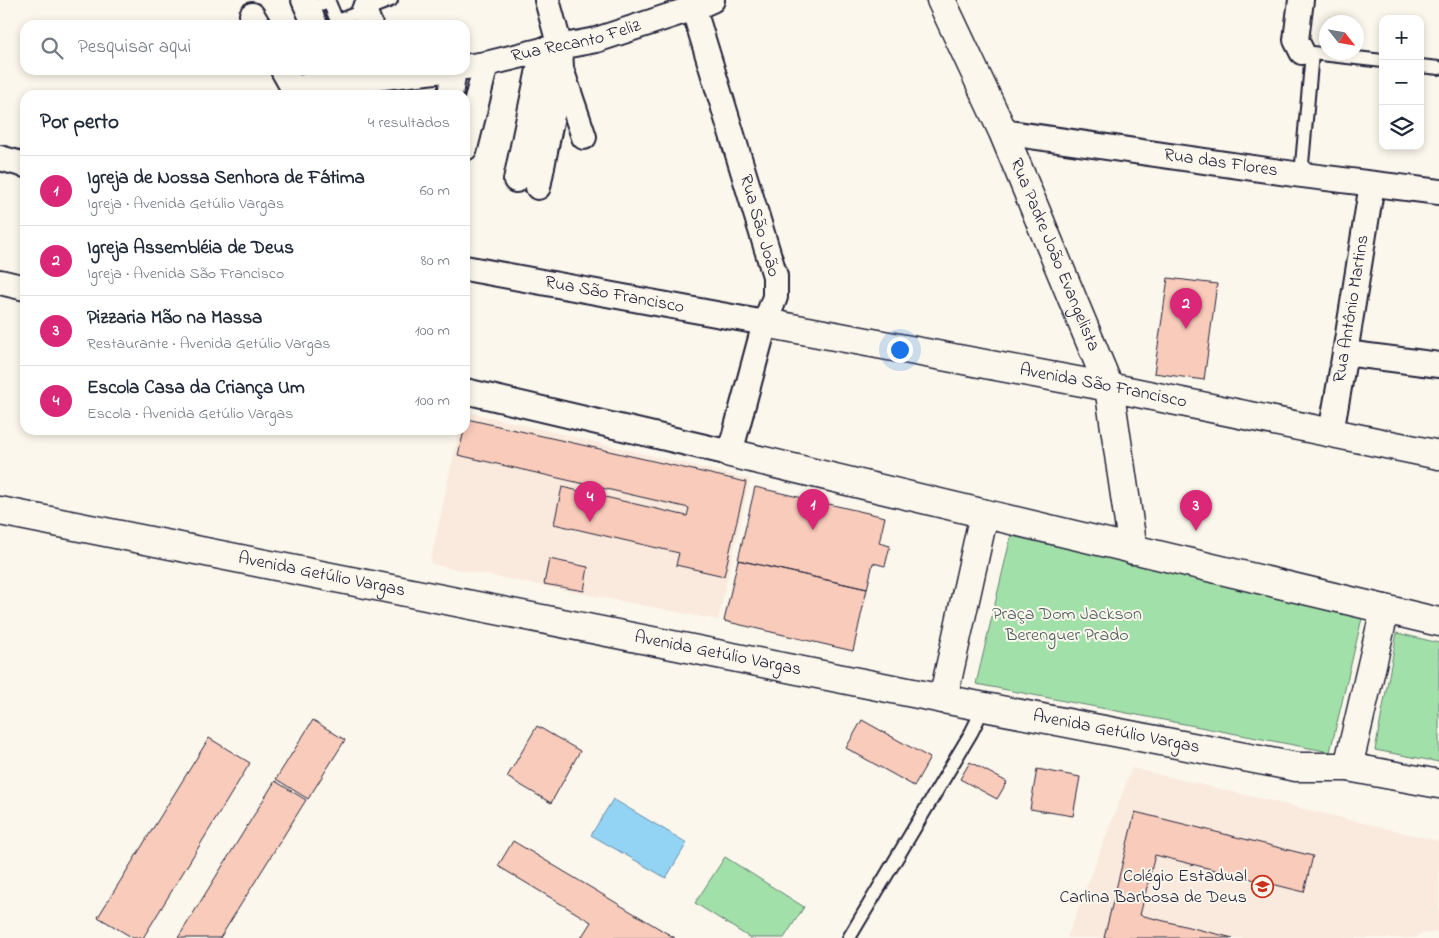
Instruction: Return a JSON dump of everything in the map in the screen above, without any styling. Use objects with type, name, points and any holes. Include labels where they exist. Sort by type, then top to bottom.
[{"type":"street","points":[[547,0],[555,55],[584,137]]},
{"type":"street","name":"Rua Padre João Evangelista","points":[[941,0],[1003,132],[1109,387],[1133,550]]},
{"type":"street","points":[[1301,0],[1296,40],[1307,52]]},
{"type":"street","name":"Rua Recanto Feliz","points":[[476,66],[555,55],[699,3]]},
{"type":"street","name":"Rua São João","points":[[699,3],[775,276],[775,297],[765,323],[730,453]]},
{"type":"street","points":[[527,183],[555,55]]},
{"type":"street","points":[[470,111],[476,66]]},
{"type":"street","points":[[285,75],[293,90]]},
{"type":"street","points":[[300,90],[306,86],[338,76],[388,82],[421,75]]},
{"type":"street","points":[[451,90],[453,75]]},
{"type":"street","name":"Rua das Flores","points":[[1003,132],[1300,175],[1439,192]]},
{"type":"street","points":[[0,158],[20,164]]},
{"type":"street","name":"Rua Antônio Martins","points":[[1331,433],[1372,184]]},
{"type":"street","name":"Rua São Francisco","points":[[470,269],[765,323]]},
{"type":"street","points":[[0,282],[20,287]]},
{"type":"street","name":"Avenida São Francisco","points":[[765,323],[1109,387],[1439,455]]},
{"type":"street","points":[[1345,353],[1439,365]]},
{"type":"street","points":[[470,392],[1439,622]]},
{"type":"street","name":"Avenida Getúlio Vargas","points":[[0,511],[943,699],[1296,767],[1348,767],[1439,784]]},
{"type":"street","points":[[943,699],[984,514]]},
{"type":"street","points":[[1348,767],[1385,609]]},
{"type":"lane","points":[[347,20],[367,18],[391,0]]},
{"type":"lane","points":[[309,11],[329,2],[337,20]]},
{"type":"lane","points":[[1300,175],[1307,52],[1379,61]]},
{"type":"lane","points":[[1424,66],[1439,68]]},
{"type":"lane","points":[[849,938],[971,733],[984,707]]},
{"type":"shaded area","points":[[470,412],[750,479],[718,620],[430,564],[458,435],[470,435]]},
{"type":"shaded area","name":"Colégio Estadual Carlina Barbosa de Deus","points":[[1132,768],[1439,841],[1439,932],[1419,934],[1416,938],[1067,938]]},
{"type":"green space","name":"Praça Dom Jackson Berenguer Prado","points":[[1011,536],[1363,614],[1330,752],[976,684]]},
{"type":"green space","points":[[1397,633],[1439,643],[1439,762],[1375,750]]},
{"type":"green space","points":[[725,857],[804,907],[784,938],[750,938],[695,903]]},
{"type":"water","points":[[613,799],[687,843],[666,878],[591,835]]},
{"type":"building","points":[[1168,278],[1217,284],[1204,380],[1154,373]]},
{"type":"building","points":[[470,420],[746,482],[724,576],[676,565],[679,553],[554,524],[562,487],[687,516],[689,508],[458,455],[463,435],[470,435]]},
{"type":"building","points":[[755,487],[885,517],[879,543],[890,546],[885,566],[873,563],[867,589],[738,560]]},
{"type":"building","points":[[549,559],[588,567],[584,591],[544,584]]},
{"type":"building","points":[[738,560],[867,589],[853,651],[724,621]]},
{"type":"building","points":[[313,720],[345,740],[308,799],[276,779]]},
{"type":"building","points":[[862,720],[930,758],[914,786],[846,748]]},
{"type":"building","points":[[537,726],[580,751],[551,803],[507,777]]},
{"type":"building","points":[[209,738],[250,763],[143,938],[133,938],[98,917]]},
{"type":"building","points":[[970,762],[1007,782],[997,799],[960,779]]},
{"type":"building","points":[[1037,769],[1080,777],[1073,816],[1030,809]]},
{"type":"building","points":[[275,781],[306,800],[220,938],[178,938]]},
{"type":"building","points":[[1135,812],[1313,856],[1304,892],[1155,855],[1140,915],[1233,938],[1104,938]]},
{"type":"building","points":[[513,841],[675,938],[581,938],[591,922],[498,866]]},
{"type":"place","name":"Igreja Assembléia de Deus","points":[[1186,329]]},
{"type":"place","name":"Escola Casa da Criança Um","points":[[590,522]]},
{"type":"place","name":"Igreja de Nossa Senhora de Fátima","points":[[813,530]]},
{"type":"place","name":"Pizzaria Mão na Massa","points":[[1196,531]]},
{"type":"place","name":"Colégio Estadual Carlina Barbosa de Deus","points":[[1263,887]]}]
